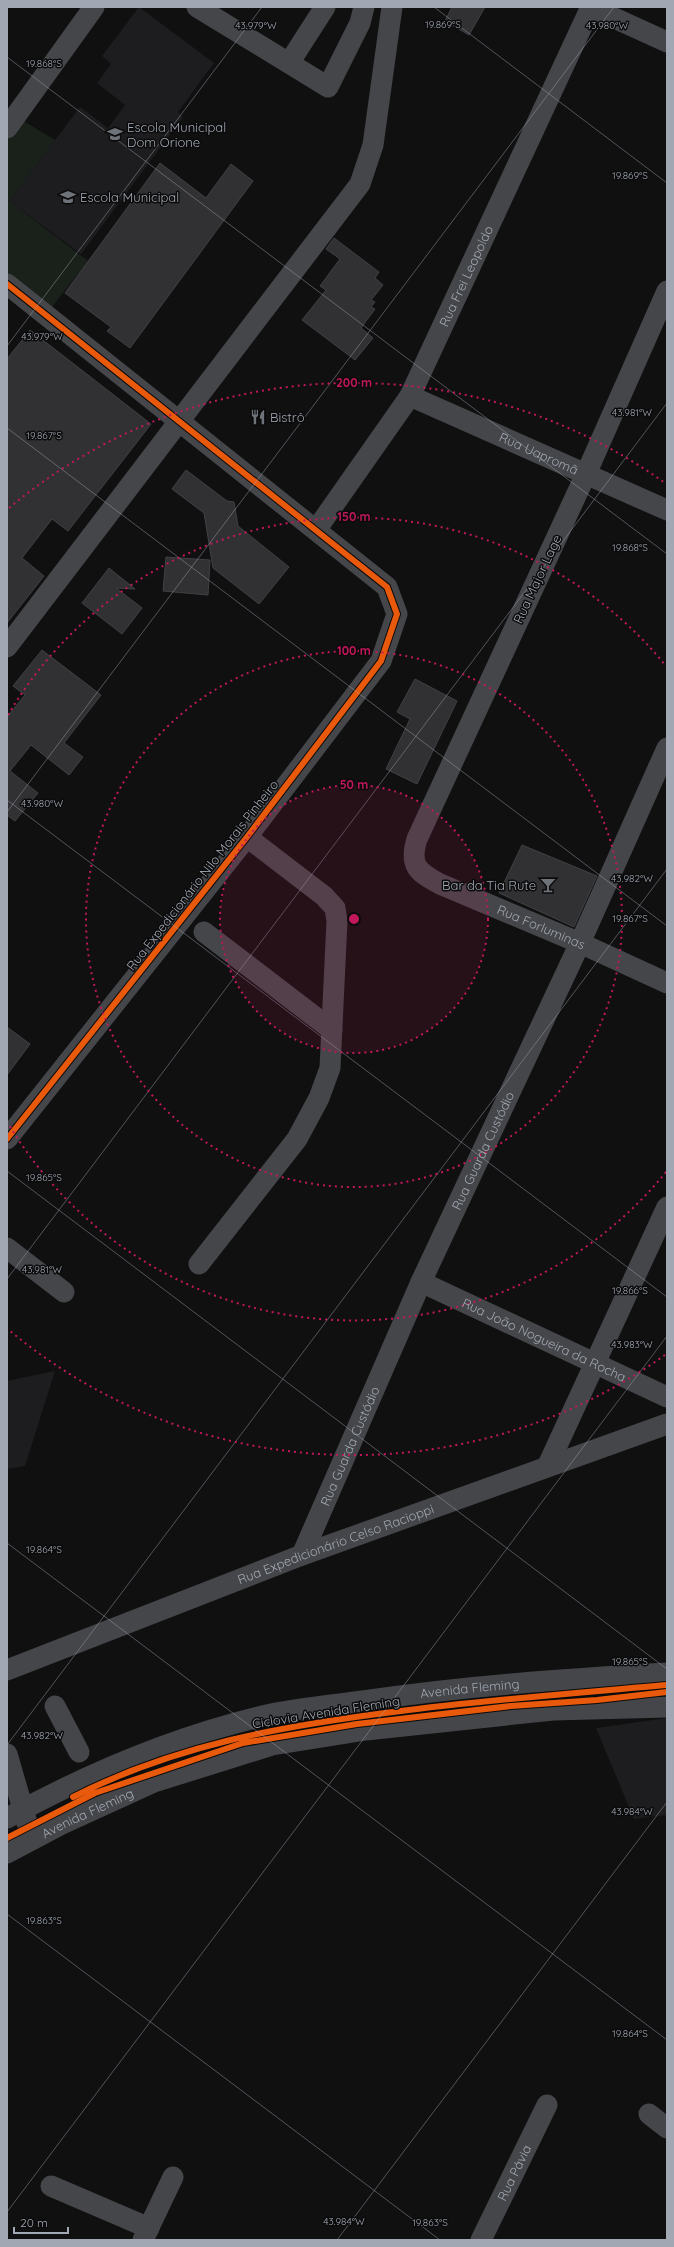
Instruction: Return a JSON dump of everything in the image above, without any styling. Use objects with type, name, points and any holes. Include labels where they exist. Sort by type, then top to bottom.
[{"type":"street","points":[[7,128],[94,7]]},
{"type":"street","points":[[197,7],[328,87],[360,23],[364,7]]},
{"type":"street","points":[[289,63],[325,7]]},
{"type":"street","points":[[7,647],[360,184],[373,145],[392,7]]},
{"type":"street","points":[[591,7],[667,42]]},
{"type":"street","name":"Rua Frei Leopoldo","points":[[316,530],[410,396],[591,7]]},
{"type":"street","points":[[7,284],[179,423],[316,530]]},
{"type":"street","name":"Rua Major Lage","points":[[417,867],[412,854],[417,839],[586,474],[667,291]]},
{"type":"street","name":"Rua Uapromã","points":[[410,396],[667,510]]},
{"type":"street","name":"Rua Expedicionário Nilo Morais Pinheiro","points":[[7,1139],[247,837],[381,660],[396,614],[387,587],[316,530]]},
{"type":"street","name":"Rua Guarda Custódio","points":[[302,1554],[421,1282],[580,943],[667,748]]},
{"type":"street","points":[[199,1264],[296,1139],[319,1098],[330,1068],[337,921],[335,908],[324,896],[247,837]]},
{"type":"street","name":"Rua Forluminas","points":[[417,867],[427,877],[440,884],[580,943],[667,983]]},
{"type":"street","points":[[204,932],[332,1030]]},
{"type":"street","points":[[548,1465],[667,1207]]},
{"type":"street","points":[[7,1248],[64,1292]]},
{"type":"street","name":"Rua João Nogueira da Rocha","points":[[421,1282],[667,1397]]},
{"type":"street","name":"Rua Expedicionário Celso Racioppi","points":[[7,1670],[302,1554],[548,1465],[667,1424]]},
{"type":"street","name":"Avenida Fleming","points":[[15,1814],[153,1750],[272,1714],[444,1689],[550,1680],[667,1673]]},
{"type":"street","points":[[550,1680],[553,1710]]},
{"type":"street","points":[[55,1706],[79,1752],[90,1754],[90,1778]]},
{"type":"street","name":"Avenida Fleming","points":[[12,1850],[62,1824],[154,1782],[272,1745],[366,1730],[553,1710],[667,1707]]},
{"type":"street","points":[[7,1754],[15,1814],[29,1830],[27,1837],[12,1850]]},
{"type":"street","name":"Rua Pávia","points":[[481,2240],[547,2105]]},
{"type":"street","points":[[649,2114],[667,2128]]},
{"type":"street","points":[[51,2186],[146,2234],[172,2177]]},
{"type":"shaded area","points":[[139,7],[214,63],[178,112],[183,117],[81,254],[9,201],[80,107],[108,128],[125,105],[97,83],[111,64],[102,56]]},
{"type":"shaded area","points":[[22,120],[55,140],[9,201],[88,261],[51,308],[7,274],[7,138]]},
{"type":"shaded area","points":[[55,1371],[25,1466],[7,1469],[7,1381]]},
{"type":"shaded area","points":[[667,1718],[667,1815],[634,1819],[596,1728]]},
{"type":"building","points":[[452,7],[485,7],[469,35],[445,21]]},
{"type":"building","points":[[160,163],[206,198],[231,164],[253,181],[130,348],[107,331],[111,327],[65,293]]},
{"type":"building","points":[[334,238],[379,272],[375,278],[383,285],[371,300],[375,302],[371,307],[375,309],[361,328],[373,338],[355,360],[302,320],[326,290],[320,286],[340,259],[326,249]]},
{"type":"building","points":[[30,330],[151,424],[68,531],[52,519],[22,558],[44,576],[7,623],[7,359]]},
{"type":"building","points":[[186,470],[227,501],[234,502],[238,526],[289,567],[259,604],[213,568],[204,513],[172,489]]},
{"type":"building","points":[[166,557],[210,560],[208,595],[163,591]]},
{"type":"building","points":[[109,568],[135,589],[116,588],[142,608],[122,634],[82,603]]},
{"type":"building","points":[[42,650],[101,695],[64,743],[83,757],[69,775],[31,745],[10,771],[38,793],[15,821],[7,815],[7,717],[25,695],[13,686]]},
{"type":"building","points":[[415,679],[457,701],[417,784],[386,769],[410,719],[397,712]]},
{"type":"building","name":"Bar da Tia Rute","points":[[522,845],[597,876],[574,927],[499,893]]},
{"type":"building","points":[[7,1027],[30,1044],[7,1075]]},
{"type":"cycle path","points":[[7,284],[387,587],[397,614],[381,661],[247,837],[7,1139]]},
{"type":"cycle path","name":"Ciclovia Avenida Fleming","points":[[73,1797],[111,1779],[150,1764],[190,1751],[270,1731],[352,1718],[461,1704],[667,1685]]},
{"type":"cycle path","points":[[7,1838],[95,1793],[243,1743],[357,1724],[511,1706],[597,1700],[667,1692]]},
{"type":"place","name":"Escola Municipal Dom Orione","points":[[115,134]]},
{"type":"place","name":"Escola Municipal","points":[[68,197]]},
{"type":"place","name":"Bistrô","points":[[258,417]]},
{"type":"place","name":"Bar da Tia Rute","points":[[548,885]]}]
